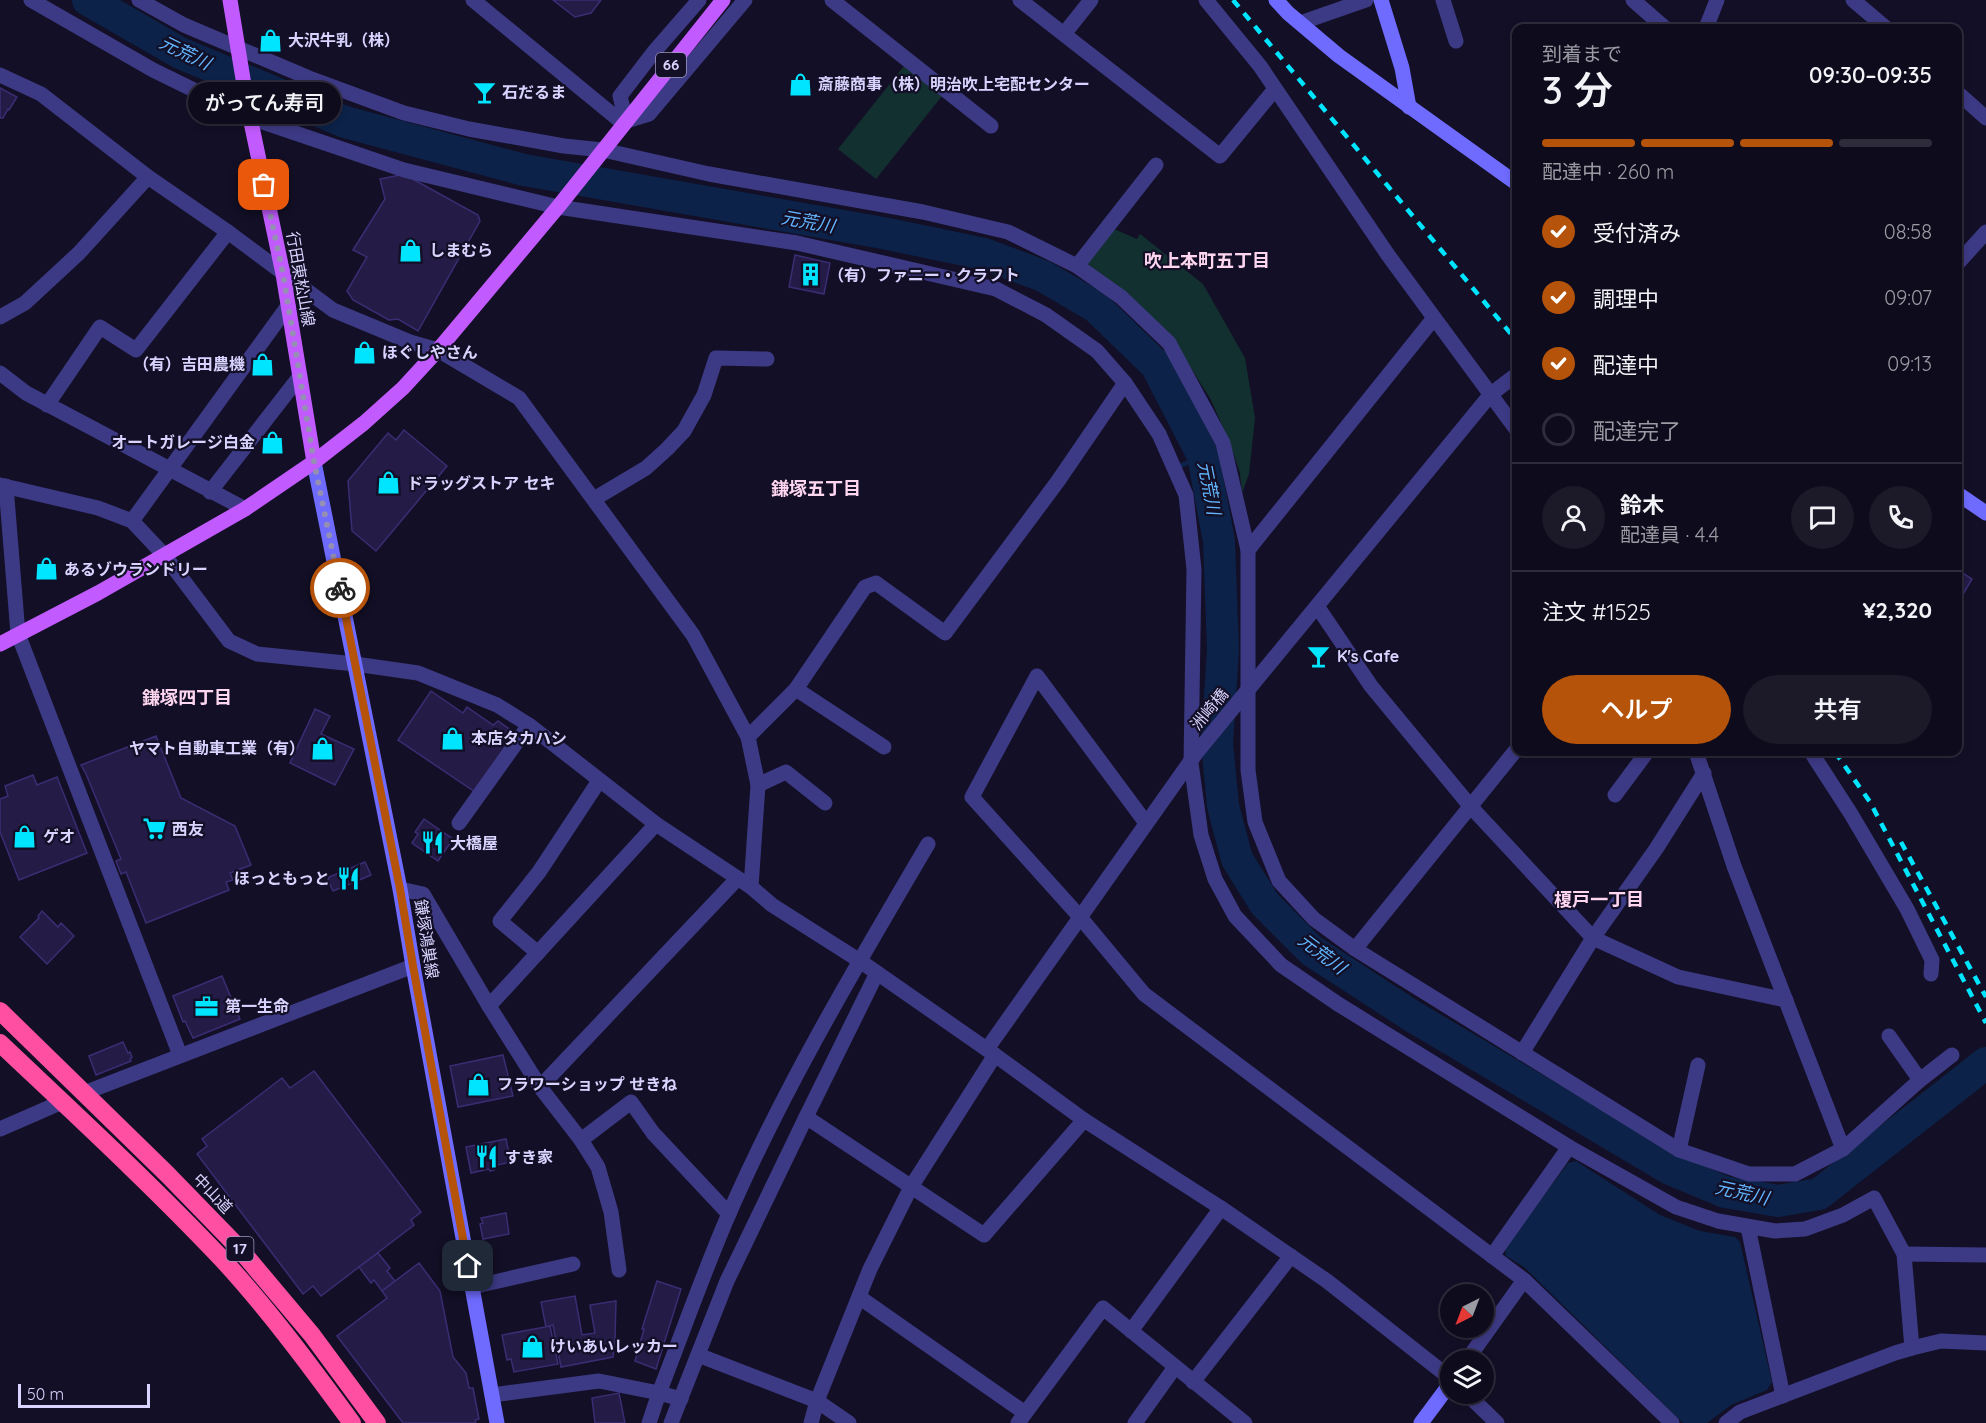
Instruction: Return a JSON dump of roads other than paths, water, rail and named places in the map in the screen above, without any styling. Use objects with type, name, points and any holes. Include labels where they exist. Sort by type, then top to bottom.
[{"type":"highway","name":"中山道","points":[[0,1011],[238,1247],[312,1335],[377,1423]]},
{"type":"highway","name":"17","points":[[0,1043],[153,1188],[223,1261],[297,1348],[352,1423]]},
{"type":"main road","points":[[230,0],[237,47]]},
{"type":"main road","points":[[1276,0],[1339,56],[1512,180]]},
{"type":"main road","points":[[1381,0],[1402,68],[1409,107]]},
{"type":"main road","name":"66","points":[[0,644],[245,509],[314,462],[364,423],[403,388],[438,350],[560,205],[719,5]]},
{"type":"main road","name":"行田東松山線","points":[[237,47],[283,274],[314,462]]},
{"type":"main road","name":"鎌塚鴻巣線","points":[[314,462],[400,889],[497,1423]]},
{"type":"main road","points":[[1962,497],[1986,513]]},
{"type":"main road","points":[[1421,1423],[1440,1397]]},
{"type":"street","points":[[31,0],[153,70],[404,170],[560,205],[797,243],[996,289],[1046,315],[1097,351],[1125,383],[1159,434],[1186,495],[1194,568],[1194,757],[1201,836],[1215,879],[1235,916],[1281,965],[1338,1004],[1569,1147],[1676,1207],[1718,1221],[1774,1231],[1805,1228],[1843,1215],[1874,1198],[1904,1254],[1912,1348]]},
{"type":"street","points":[[139,0],[184,25],[309,78],[404,113],[469,129],[923,212],[1008,232],[1077,266],[1121,297],[1169,343],[1223,443],[1248,550],[1248,770],[1255,822],[1279,881],[1314,919],[1355,949],[1679,1150],[1749,1174],[1795,1174],[1844,1149],[1920,1080],[1952,1055]]},
{"type":"street","points":[[473,0],[625,122]]},
{"type":"street","points":[[625,122],[620,96],[653,53],[699,0]]},
{"type":"street","points":[[625,122],[649,114],[744,0]]},
{"type":"street","points":[[832,0],[991,126]]},
{"type":"street","points":[[1020,0],[1220,156],[1275,89]]},
{"type":"street","points":[[1064,34],[1090,0]]},
{"type":"street","points":[[1206,0],[1260,66],[1388,255],[1512,423]]},
{"type":"street","points":[[1300,23],[1366,0]]},
{"type":"street","points":[[1443,0],[1456,41]]},
{"type":"street","points":[[1633,0],[1660,24]]},
{"type":"street","points":[[1708,24],[1717,0]]},
{"type":"street","points":[[1853,0],[1881,24]]},
{"type":"street","points":[[0,75],[41,93],[148,177],[228,232],[333,310],[410,342],[438,350],[519,398],[693,635],[748,737],[758,786],[751,887]]},
{"type":"street","points":[[1962,97],[1986,118]]},
{"type":"street","points":[[1077,266],[1156,165]]},
{"type":"street","points":[[0,317],[25,303],[79,254],[148,177]]},
{"type":"street","points":[[47,405],[100,327],[136,350],[228,232]]},
{"type":"street","points":[[1962,259],[1986,232]]},
{"type":"street","points":[[132,521],[288,306]]},
{"type":"street","points":[[1248,550],[1434,318]]},
{"type":"street","points":[[594,499],[646,468],[684,431],[704,395],[716,358],[767,359]]},
{"type":"street","points":[[0,373],[26,393],[47,405],[245,509]]},
{"type":"street","points":[[210,492],[300,376]]},
{"type":"street","name":"洲崎橋","points":[[811,1423],[817,1401],[870,1269],[911,1187],[991,1052],[1080,917],[1194,757],[1491,394],[1512,378]]},
{"type":"street","points":[[748,737],[796,689],[865,587],[876,583],[945,633],[1058,481],[1125,383]]},
{"type":"street","points":[[180,1055],[18,634],[3,485],[98,508],[132,521],[165,555],[229,641],[257,654],[418,673],[497,705],[529,725],[656,824],[751,887],[772,905],[860,961],[1084,1120],[1221,1208],[1327,1281],[1440,1370]]},
{"type":"street","points":[[1317,606],[1371,686],[1470,807],[1593,938],[1678,977],[1786,1000]]},
{"type":"street","points":[[1146,823],[1037,676],[972,797],[1080,917],[1144,994],[1524,1280],[1672,1423]]},
{"type":"street","points":[[796,689],[884,747]]},
{"type":"street","points":[[459,823],[529,725]]},
{"type":"street","points":[[1355,949],[1512,755]]},
{"type":"street","points":[[1615,795],[1644,756]]},
{"type":"street","points":[[1698,756],[1734,866],[1844,1149]]},
{"type":"street","points":[[1814,756],[1907,909],[1932,960],[1931,974]]},
{"type":"street","points":[[758,786],[786,772],[825,803]]},
{"type":"street","points":[[1522,1053],[1593,938],[1656,849],[1704,773]]},
{"type":"street","points":[[538,953],[500,921],[539,872],[599,781]]},
{"type":"street","points":[[489,1006],[656,824]]},
{"type":"street","points":[[649,1423],[729,1214],[785,1098],[860,961],[928,844]]},
{"type":"street","points":[[540,1087],[737,879]]},
{"type":"street","points":[[400,889],[423,894],[540,1087],[581,1140],[598,1167],[611,1212],[619,1270]]},
{"type":"street","points":[[84,1093],[413,966]]},
{"type":"street","points":[[671,1423],[728,1281],[877,973]]},
{"type":"street","points":[[1889,1036],[1920,1080]]},
{"type":"street","points":[[1679,1150],[1698,1065]]},
{"type":"street","points":[[0,1129],[62,1102]]},
{"type":"street","points":[[581,1140],[631,1102],[653,1133],[729,1214]]},
{"type":"street","points":[[806,1117],[984,1235],[1084,1120]]},
{"type":"street","points":[[1492,1257],[1569,1147]]},
{"type":"street","points":[[1131,1332],[1221,1208]]},
{"type":"street","points":[[1748,1227],[1783,1396]]},
{"type":"street","points":[[1904,1254],[1986,1255]]},
{"type":"street","points":[[1193,1382],[1291,1256]]},
{"type":"street","points":[[472,1287],[573,1264]]},
{"type":"street","points":[[1474,1350],[1524,1280]]},
{"type":"street","points":[[859,1297],[1022,1418],[1103,1308],[1245,1423]]},
{"type":"street","points":[[1726,1423],[1740,1412],[1895,1353],[1941,1341],[1986,1343]]},
{"type":"street","points":[[698,1354],[817,1401],[849,1423]]},
{"type":"street","points":[[1135,1423],[1175,1367]]},
{"type":"street","points":[[492,1395],[599,1382],[681,1399]]},
{"type":"street","points":[[1477,1404],[1497,1423]]},
{"type":"water","points":[[1576,1161],[1660,1215],[1700,1231],[1735,1237],[1740,1242],[1772,1382],[1767,1390],[1731,1405],[1707,1423],[1683,1423],[1524,1267],[1506,1256],[1505,1248],[1568,1163]]},
{"type":"waterway","name":"元荒川","points":[[88,0],[180,53],[345,122],[524,170],[883,233],[984,254],[1043,276],[1096,307],[1156,365],[1203,456],[1219,541],[1223,650],[1217,743],[1223,806],[1237,859],[1265,904],[1312,951],[1412,1016],[1670,1169],[1725,1192],[1778,1201],[1819,1194],[1986,1063]]},
{"type":"waterway","points":[[1182,465],[1203,456]]},
{"type":"railway","points":[[1233,0],[1512,335]]},
{"type":"railway","points":[[1838,756],[1870,802],[1986,1023]]},
{"type":"railway","points":[[1901,842],[1986,997]]},
{"type":"place","name":"大沢牛乳（株）","points":[[270,40]]},
{"type":"place","name":"斎藤商事（株）明治吹上宅配センター","points":[[800,84]]},
{"type":"place","name":"石だるま","points":[[484,92]]},
{"type":"place","name":"がってん寿司","points":[[264,185]]},
{"type":"place","name":"しまむら","points":[[411,250]]},
{"type":"place","name":"（有）ファニー・クラフト","points":[[810,275]]},
{"type":"place","name":"ほぐしやさん","points":[[364,352]]},
{"type":"place","name":"（有）吉田農機","points":[[263,364]]},
{"type":"place","name":"オートガレージ白金","points":[[273,442]]},
{"type":"place","name":"ドラッグストア セキ","points":[[389,483]]},
{"type":"place","name":"あるゾウランドリー","points":[[46,569]]},
{"type":"place","name":"K's Cafe","points":[[1319,656]]},
{"type":"place","name":"本店タカハシ","points":[[453,738]]},
{"type":"place","name":"ヤマト自動車工業（有）","points":[[323,748]]},
{"type":"place","name":"西友","points":[[154,829]]},
{"type":"place","name":"ゲオ","points":[[25,836]]},
{"type":"place","name":"大橋屋","points":[[432,843]]},
{"type":"place","name":"ほっともっと","points":[[348,878]]},
{"type":"place","name":"第一生命","points":[[207,1006]]},
{"type":"place","name":"フラワーショップ せきね","points":[[479,1084]]},
{"type":"place","name":"すき家","points":[[487,1157]]},
{"type":"place","name":"けいあいレッカー","points":[[532,1346]]},
{"type":"district","name":"吹上本町五丁目","points":[[1207,261]]},
{"type":"district","name":"鎌塚五丁目","points":[[816,489]]},
{"type":"district","name":"鎌塚四丁目","points":[[187,698]]},
{"type":"district","name":"榎戸一丁目","points":[[1599,900]]}]
